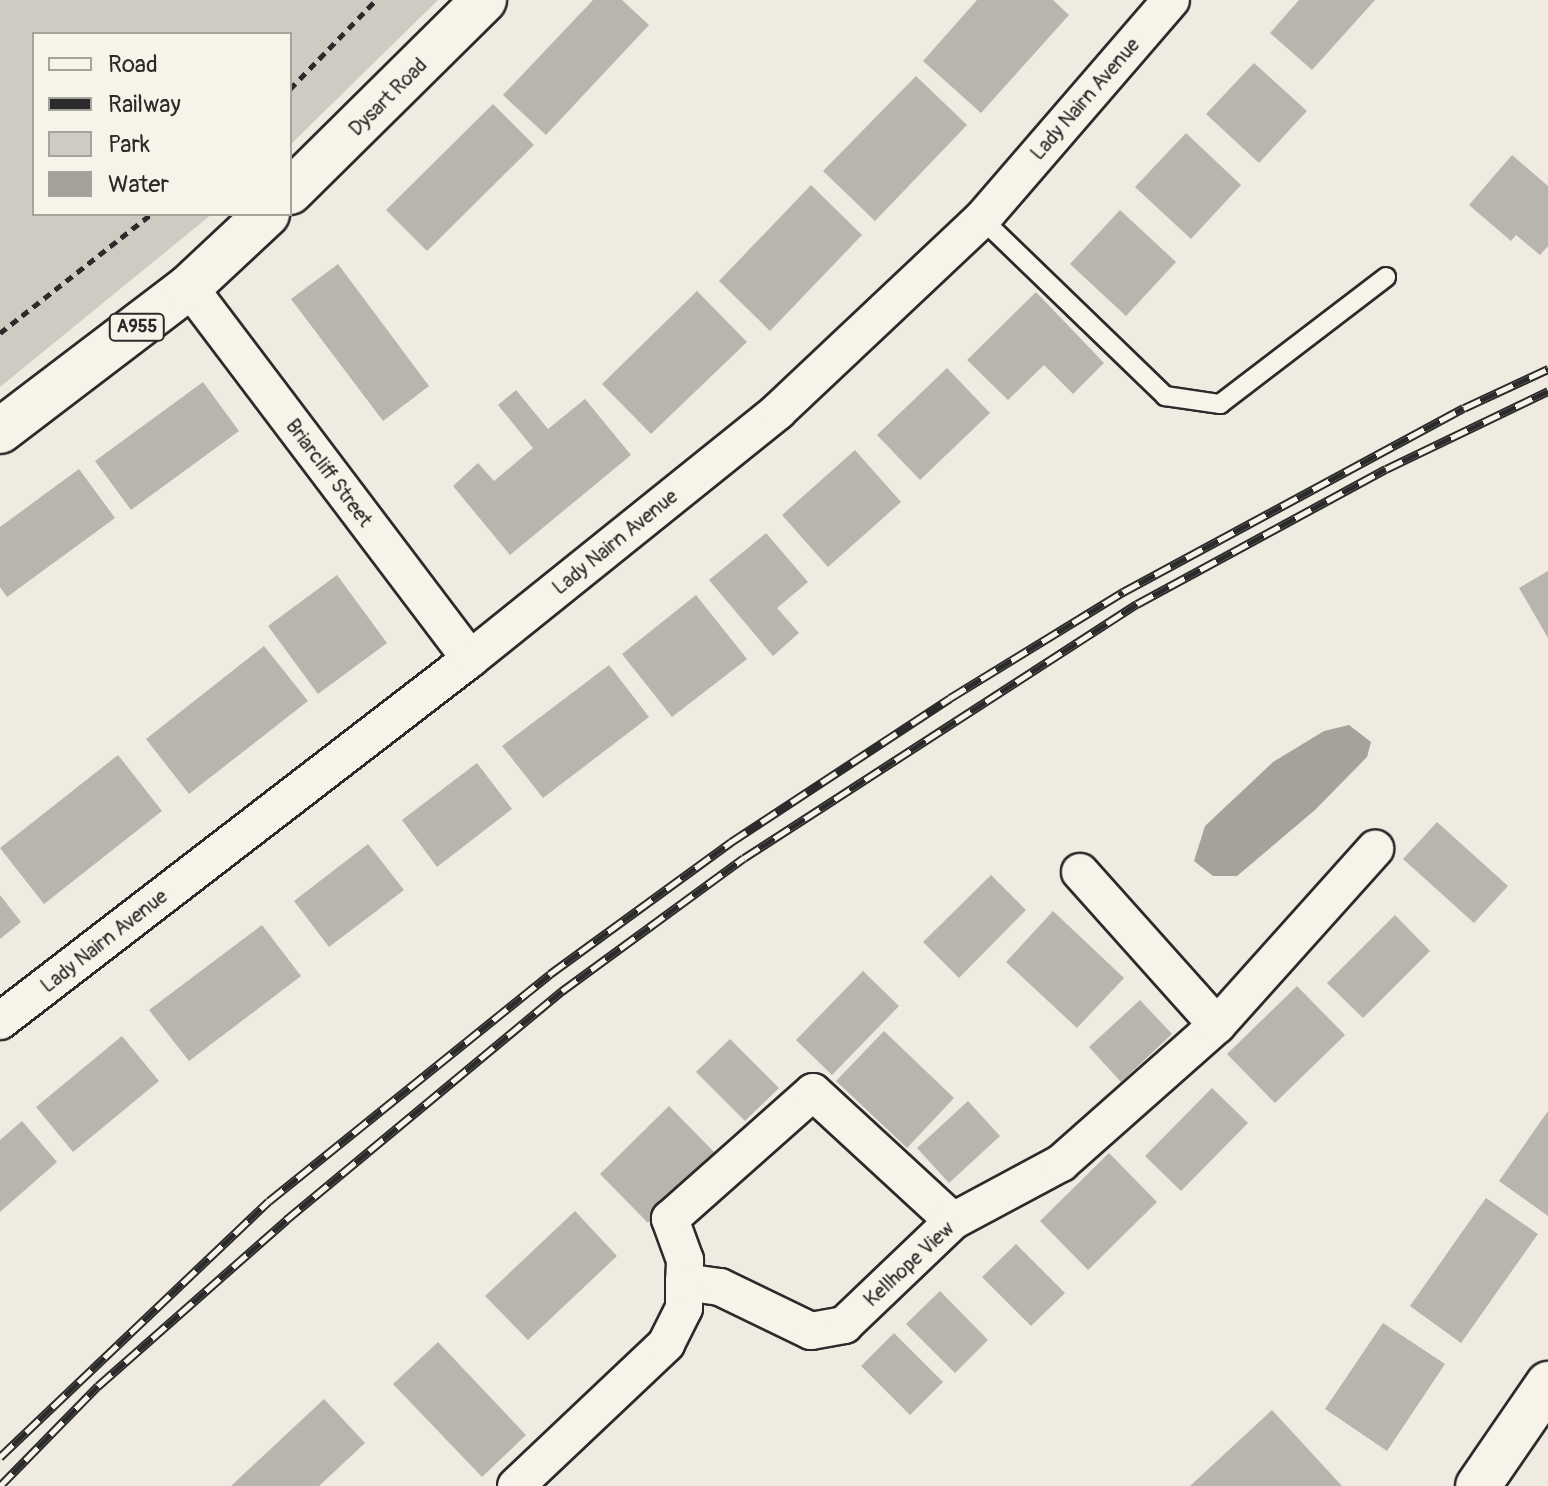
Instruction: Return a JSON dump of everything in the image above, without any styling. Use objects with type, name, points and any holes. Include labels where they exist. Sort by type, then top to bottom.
[{"type":"main road","name":"Dysart Road","points":[[292,190],[484,0]]},
{"type":"main road","name":"A955","points":[[0,431],[189,287],[265,216]]},
{"type":"main road","points":[[1478,1486],[1548,1384]]},
{"type":"street","name":"Lady Nairn Avenue","points":[[0,1021],[470,659],[778,411],[982,219],[1171,0]]},
{"type":"street","name":"Briarcliff Street","points":[[189,287],[470,659]]},
{"type":"street","name":"Kellhope View","points":[[684,1282],[720,1287],[811,1331],[844,1325],[953,1221],[1061,1163],[1217,1025],[1375,849]]},
{"type":"street","points":[[1080,872],[1217,1025]]},
{"type":"street","points":[[516,1486],[666,1344],[684,1308],[685,1260],[670,1219],[813,1092],[953,1221]]},
{"type":"lane","points":[[982,219],[1165,396],[1220,404],[1386,277]]},
{"type":"path","points":[[292,87],[376,0]]},
{"type":"path","points":[[0,333],[148,216]]},
{"type":"green space","points":[[0,0],[438,0],[292,143],[292,32],[32,32],[32,216],[210,216],[0,387]]},
{"type":"water","points":[[1349,725],[1371,742],[1367,757],[1315,810],[1237,876],[1213,876],[1194,861],[1205,826],[1273,762],[1324,731]]},
{"type":"building","points":[[593,0],[622,0],[649,25],[546,135],[503,95]]},
{"type":"building","points":[[977,0],[1053,0],[1069,15],[981,113],[923,61]]},
{"type":"building","points":[[1299,0],[1375,0],[1312,70],[1270,33]]},
{"type":"building","points":[[1254,63],[1307,111],[1259,163],[1206,114]]},
{"type":"building","points":[[916,76],[967,125],[875,221],[823,171]]},
{"type":"building","points":[[493,104],[534,145],[427,251],[386,210]]},
{"type":"building","points":[[1186,133],[1241,185],[1191,239],[1135,187]]},
{"type":"building","points":[[1512,155],[1548,186],[1548,246],[1540,255],[1516,235],[1511,241],[1469,205]]},
{"type":"building","points":[[811,185],[862,235],[770,331],[719,281]]},
{"type":"building","points":[[1120,210],[1176,262],[1126,316],[1070,264]]},
{"type":"building","points":[[338,264],[429,386],[383,421],[291,299]]},
{"type":"building","points":[[697,291],[747,342],[651,434],[602,384]]},
{"type":"building","points":[[1036,292],[1104,363],[1073,394],[1044,365],[1008,400],[967,360]]},
{"type":"building","points":[[947,368],[990,413],[920,480],[877,435]]},
{"type":"building","points":[[203,382],[239,431],[131,510],[95,461]]},
{"type":"building","points":[[516,390],[548,429],[585,399],[631,455],[510,555],[453,486],[478,463],[494,481],[533,448],[498,405]]},
{"type":"building","points":[[855,450],[901,502],[828,567],[782,515]]},
{"type":"building","points":[[79,469],[115,518],[7,597],[0,587],[0,527]]},
{"type":"building","points":[[766,533],[808,582],[777,608],[799,633],[773,656],[709,580]]},
{"type":"building","points":[[1548,571],[1548,638],[1519,588]]},
{"type":"building","points":[[337,575],[387,643],[318,694],[268,626]]},
{"type":"building","points":[[696,595],[747,659],[672,717],[622,654]]},
{"type":"building","points":[[264,646],[308,701],[189,794],[146,739]]},
{"type":"building","points":[[609,665],[649,717],[543,798],[502,746]]},
{"type":"building","points":[[118,755],[162,811],[44,904],[0,848]]},
{"type":"building","points":[[477,763],[512,809],[437,867],[402,820]]},
{"type":"building","points":[[1437,822],[1508,886],[1474,923],[1403,859]]},
{"type":"building","points":[[368,844],[404,890],[329,947],[294,901]]},
{"type":"building","points":[[991,875],[1026,910],[959,978],[923,942]]},
{"type":"building","points":[[0,895],[21,922],[0,939]]},
{"type":"building","points":[[1053,911],[1124,978],[1077,1028],[1006,962]]},
{"type":"building","points":[[1395,915],[1430,951],[1363,1018],[1327,983]]},
{"type":"building","points":[[262,925],[301,976],[189,1061],[149,1010]]},
{"type":"building","points":[[863,971],[899,1006],[832,1075],[796,1040]]},
{"type":"building","points":[[1297,986],[1345,1035],[1275,1103],[1227,1054]]},
{"type":"building","points":[[1140,1000],[1172,1034],[1121,1082],[1089,1047]]},
{"type":"building","points":[[884,1031],[954,1098],[907,1148],[836,1081]]},
{"type":"building","points":[[122,1036],[159,1081],[73,1152],[36,1107]]},
{"type":"building","points":[[730,1039],[779,1088],[745,1121],[696,1072]]},
{"type":"building","points":[[1212,1088],[1248,1123],[1181,1191],[1145,1156]]},
{"type":"building","points":[[968,1101],[1000,1136],[949,1183],[917,1148]]},
{"type":"building","points":[[669,1106],[717,1155],[648,1223],[600,1174]]},
{"type":"building","points":[[1548,1111],[1548,1216],[1499,1181]]},
{"type":"building","points":[[22,1121],[57,1162],[0,1212],[0,1140]]},
{"type":"building","points":[[1109,1153],[1157,1202],[1088,1270],[1040,1221]]},
{"type":"building","points":[[1486,1198],[1538,1234],[1461,1343],[1410,1306]]},
{"type":"building","points":[[575,1211],[617,1256],[528,1340],[485,1296]]},
{"type":"building","points":[[1016,1244],[1065,1293],[1031,1326],[982,1277]]},
{"type":"building","points":[[940,1291],[988,1340],[955,1373],[906,1324]]},
{"type":"building","points":[[1383,1323],[1445,1364],[1387,1451],[1325,1409]]},
{"type":"building","points":[[894,1333],[943,1382],[910,1415],[861,1366]]},
{"type":"building","points":[[438,1342],[526,1435],[482,1477],[393,1384]]},
{"type":"building","points":[[324,1399],[365,1443],[319,1486],[231,1486]]},
{"type":"building","points":[[1272,1410],[1342,1486],[1190,1486]]},
{"type":"railway","points":[[0,1457],[269,1201],[550,974],[731,842],[950,698],[1123,592],[1464,408],[1548,369]]},
{"type":"railway","points":[[0,1486],[98,1386],[286,1220],[562,991],[744,858],[1137,604],[1386,469],[1548,391]]}]
